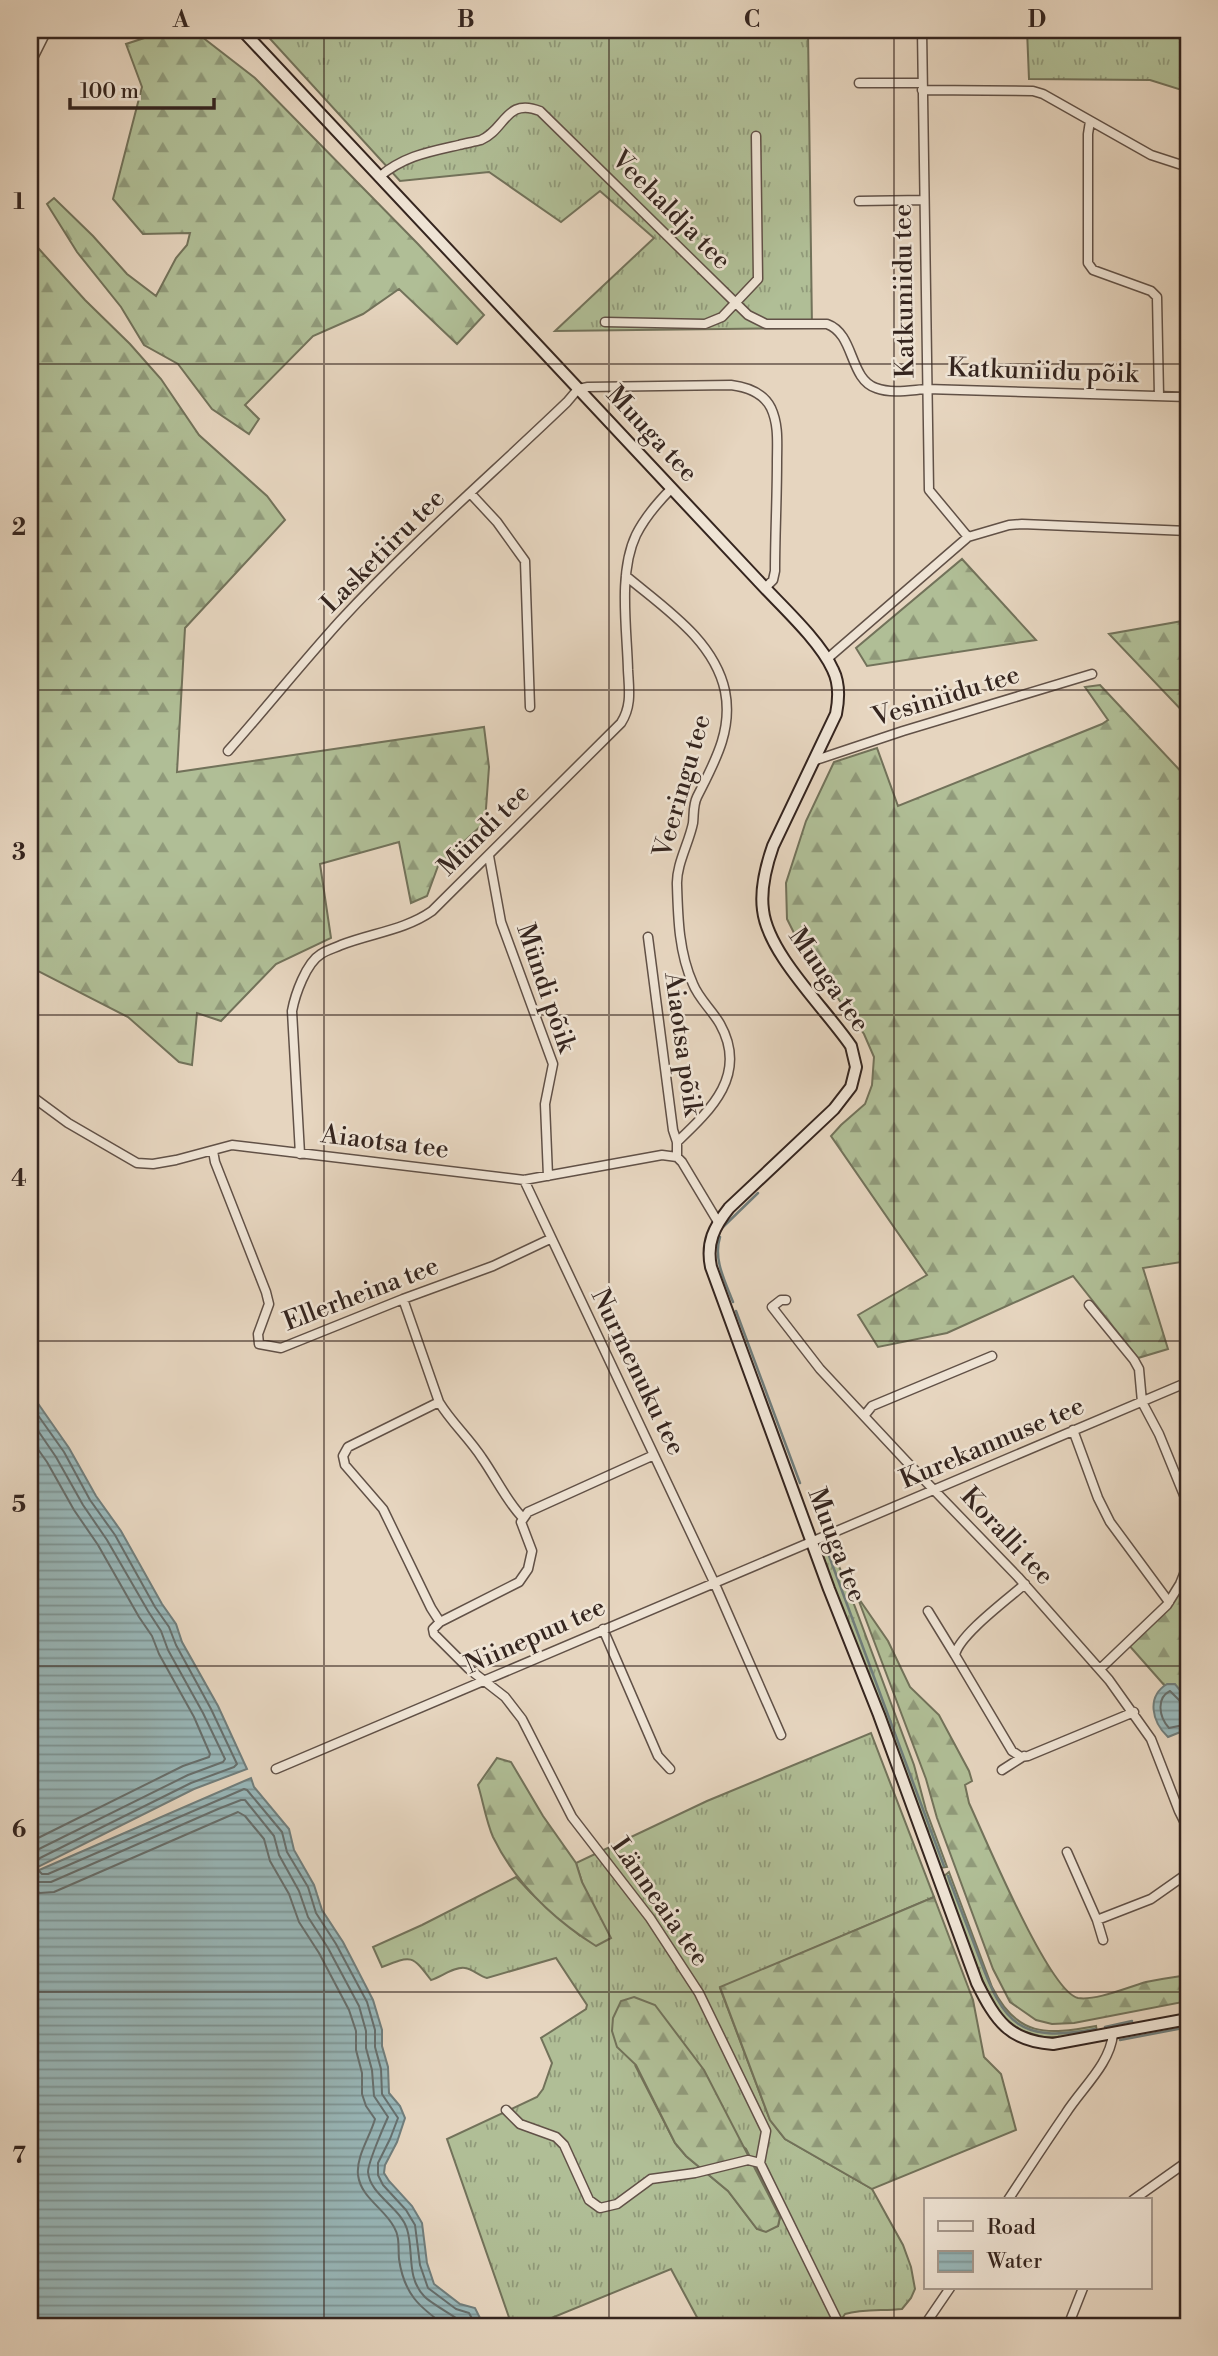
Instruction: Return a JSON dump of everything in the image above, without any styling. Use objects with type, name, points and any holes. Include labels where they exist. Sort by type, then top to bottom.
[{"type":"street","points":[[30,64],[47,30]]},
{"type":"street","name":"Muuga tee","points":[[242,30],[765,588],[827,659],[834,671],[839,700],[830,727],[766,864],[762,886],[763,912],[771,940],[851,1046],[855,1075],[851,1087],[834,1109],[729,1208],[718,1222],[709,1246],[711,1267],[977,1983],[989,2008],[1007,2029],[1028,2040],[1041,2043],[1067,2043],[1188,2019]]},
{"type":"street","name":"Katkuniidu tee","points":[[922,30],[929,490],[968,537]]},
{"type":"street","points":[[859,83],[1033,90],[1151,155],[1188,167]]},
{"type":"street","name":"Veehaldja tee","points":[[379,177],[394,164],[423,153],[481,140],[514,110],[531,107],[540,111],[748,315],[766,324],[827,324],[835,327],[842,334],[863,378],[874,388],[893,391],[927,389]]},
{"type":"street","points":[[1090,121],[1088,263],[1093,271],[1151,291],[1157,297],[1159,396]]},
{"type":"street","points":[[605,322],[705,324],[722,317],[758,279],[756,136]]},
{"type":"street","points":[[859,201],[924,200]]},
{"type":"street","points":[[578,389],[743,386],[765,399],[776,425],[777,461],[775,571],[765,588]]},
{"type":"street","name":"Lasketiiru tee","points":[[228,751],[340,622],[418,542],[578,389]]},
{"type":"street","name":"Katkuniidu põik","points":[[927,389],[1188,397]]},
{"type":"street","name":"Mündi tee","points":[[300,1154],[292,1011],[295,994],[314,959],[359,938],[402,927],[432,911],[613,733],[626,716],[629,692],[626,576],[629,553],[636,535],[654,506],[672,488]]},
{"type":"street","points":[[471,494],[505,532],[525,561],[530,707]]},
{"type":"street","points":[[827,659],[968,537],[1022,524],[1188,531]]},
{"type":"street","name":"Veeringu tee","points":[[626,576],[692,634],[714,661],[726,694],[725,731],[716,762],[695,800],[692,823],[677,880],[681,951],[694,987],[720,1024],[726,1038],[731,1069],[724,1089],[715,1102],[677,1142]]},
{"type":"street","name":"Vesiniidu tee","points":[[813,761],[903,730],[1093,674]]},
{"type":"street","name":"Mündi põik","points":[[489,856],[501,922],[553,1063],[545,1104],[548,1175]]},
{"type":"street","name":"Aiaotsa põik","points":[[648,937],[677,1157]]},
{"type":"street","name":"Aiaotsa tee","points":[[30,1095],[68,1123],[137,1163],[153,1164],[232,1145],[524,1180],[662,1155],[677,1157]]},
{"type":"street","name":"Ellerheina tee","points":[[213,1151],[269,1304],[258,1334],[259,1344],[281,1348],[492,1266],[550,1239]]},
{"type":"street","points":[[677,1157],[718,1222]]},
{"type":"street","name":"Nurmenuku tee","points":[[524,1180],[714,1582],[780,1735]]},
{"type":"street","points":[[403,1299],[439,1402],[482,1457],[512,1506],[522,1517]]},
{"type":"street","name":"Koralli tee","points":[[786,1300],[781,1300],[772,1307],[820,1369],[1025,1584],[1134,1712],[1151,1739],[1188,1829]]},
{"type":"street","points":[[1089,1305],[1139,1369],[1142,1402],[1159,1434],[1188,1505]]},
{"type":"street","points":[[864,1416],[872,1406],[992,1356]]},
{"type":"street","name":"Kurekannuse tee","points":[[812,1543],[1188,1382]]},
{"type":"street","points":[[439,1402],[348,1447],[343,1456],[345,1465],[383,1509],[440,1622],[519,1582],[528,1569],[532,1551],[521,1522],[528,1512],[654,1455]]},
{"type":"street","points":[[1073,1430],[1098,1498],[1110,1522],[1169,1602]]},
{"type":"street","name":"Niinepuu tee","points":[[276,1769],[714,1582],[812,1543]]},
{"type":"street","points":[[1100,1669],[1169,1602],[1188,1564]]},
{"type":"street","points":[[955,1655],[960,1644],[975,1628],[1025,1584]]},
{"type":"street","points":[[929,1611],[1012,1751],[1015,1755],[1024,1756]]},
{"type":"street","name":"Länneaia tee","points":[[440,1622],[433,1629],[434,1634],[468,1669],[505,1697],[522,1720],[572,1817],[650,1918],[699,1993],[766,2131],[760,2163]]},
{"type":"street","points":[[603,1629],[662,1763],[670,1769]]},
{"type":"street","points":[[1002,1770],[1024,1756],[1134,1712]]},
{"type":"street","points":[[1067,1852],[1103,1940]]},
{"type":"street","points":[[1097,1920],[1151,1899],[1188,1873]]},
{"type":"street","points":[[1009,2198],[1067,2110],[1106,2058],[1112,2046],[1113,2034]]},
{"type":"street","points":[[506,2110],[520,2124],[556,2137],[564,2145],[589,2200],[600,2208],[617,2204],[651,2179],[695,2173],[748,2160],[760,2163],[841,2326]]},
{"type":"street","points":[[1136,2198],[1188,2161]]},
{"type":"street","points":[[924,2326],[949,2290]]},
{"type":"street","points":[[1068,2326],[1082,2290]]},
{"type":"green space","points":[[169,30],[193,30],[255,78],[484,315],[457,344],[399,289],[363,314],[313,336],[245,405],[259,419],[249,434],[212,409],[178,364],[144,345],[121,307],[77,252],[47,204],[54,198],[127,274],[156,296],[176,258],[187,245],[190,233],[143,234],[113,199],[142,87],[126,44]]},
{"type":"green space","points":[[262,30],[808,30],[812,328],[555,331],[654,238],[600,191],[561,222],[489,172],[400,181]]},
{"type":"green space","points":[[1027,30],[1158,30],[1188,42],[1188,92],[1150,80],[1029,79]]},
{"type":"green space","points":[[30,239],[161,379],[199,435],[267,496],[285,520],[185,628],[177,772],[484,727],[489,767],[485,822],[438,866],[427,896],[411,903],[399,842],[320,864],[331,938],[276,964],[221,1021],[197,1013],[192,1065],[179,1062],[128,1017],[30,967]]},
{"type":"green space","points":[[962,559],[1036,640],[867,666],[856,648]]},
{"type":"green space","points":[[1188,620],[1188,717],[1109,634]]},
{"type":"green space","points":[[1100,685],[1188,779],[1188,1261],[1143,1268],[1168,1349],[1138,1358],[1073,1276],[947,1333],[878,1347],[858,1315],[927,1275],[831,1136],[865,1104],[872,1085],[874,1057],[864,1034],[802,949],[787,919],[786,883],[806,821],[834,762],[877,748],[898,806],[1102,724],[1108,720],[1085,687]]},
{"type":"green space","points":[[828,1550],[833,1554],[843,1575],[914,1765],[926,1810],[947,1867],[940,1868],[821,1554]]},
{"type":"green space","points":[[1188,1584],[1188,1712],[1127,1643]]},
{"type":"green space","points":[[857,1596],[888,1641],[910,1687],[939,1715],[969,1771],[972,1781],[965,1785],[969,1803],[1018,1910],[1051,1970],[1066,1989],[1078,1998],[1094,1997],[1146,1982],[1188,1975],[1188,2001],[1074,2023],[1052,2024],[1036,2020],[1010,2002],[993,1969],[937,1818],[926,1779]]},
{"type":"green space","points":[[871,1733],[934,1897],[720,1988],[770,2120],[785,2139],[872,2189],[903,2245],[915,2289],[902,2309],[845,2314],[841,2320],[842,2326],[735,2326],[699,2321],[671,2269],[532,2326],[512,2326],[447,2139],[537,2097],[543,2089],[552,2063],[541,2038],[586,2009],[587,2005],[556,1958],[487,1978],[461,1968],[431,1980],[420,1966],[411,1960],[400,1960],[382,1967],[373,1947],[516,1877],[579,1935],[582,1882],[576,1863],[707,1801]],"holes":[[[635,2065],[746,2149],[780,2217],[778,2226],[757,2229],[728,2191],[686,2156],[675,2143]]]},
{"type":"green space","points":[[497,1758],[511,1762],[543,1816],[576,1863],[582,1882],[611,1938],[596,1946],[580,1935],[550,1912],[512,1869],[493,1837],[478,1785]]},
{"type":"green space","points":[[949,1872],[992,1987],[1012,2015],[1035,2029],[1062,2031],[1096,2026],[1097,2032],[1073,2037],[1043,2037],[1022,2031],[1004,2018],[981,1977],[943,1877]]},
{"type":"green space","points":[[934,1897],[973,2000],[984,2057],[1001,2074],[1016,2130],[872,2189],[785,2139],[770,2120],[720,1987]]},
{"type":"green space","points":[[634,1997],[655,2005],[704,2070],[780,2217],[778,2226],[766,2232],[757,2229],[728,2191],[686,2156],[675,2143],[636,2065],[617,2047],[612,2031],[613,2018],[621,2001]]},
{"type":"water","points":[[30,1392],[69,1448],[176,1624],[182,1642],[218,1706],[247,1769],[194,1789],[30,1871]]},
{"type":"water","points":[[1167,1684],[1175,1684],[1188,1700],[1188,1729],[1168,1737],[1158,1724],[1154,1710],[1156,1696]]},
{"type":"water","points":[[251,1778],[254,1787],[289,1829],[294,1850],[314,1885],[322,1910],[343,1942],[373,2000],[382,2030],[389,2093],[400,2106],[405,2118],[384,2173],[412,2206],[422,2223],[427,2263],[434,2284],[460,2304],[475,2308],[484,2326],[30,2326],[30,1874]]},
{"type":"waterway","points":[[723,1227],[758,1193]]},
{"type":"waterway","points":[[720,1237],[719,1262],[733,1302]]},
{"type":"waterway","points":[[736,1311],[800,1483]]},
{"type":"waterway","points":[[828,1553],[944,1866]]},
{"type":"waterway","points":[[948,1876],[988,1980],[1007,2013],[1018,2024],[1032,2030],[1070,2033],[1095,2029]]},
{"type":"waterway","points":[[1105,2027],[1132,2021]]},
{"type":"waterway","points":[[1120,2040],[1183,2028]]}]
